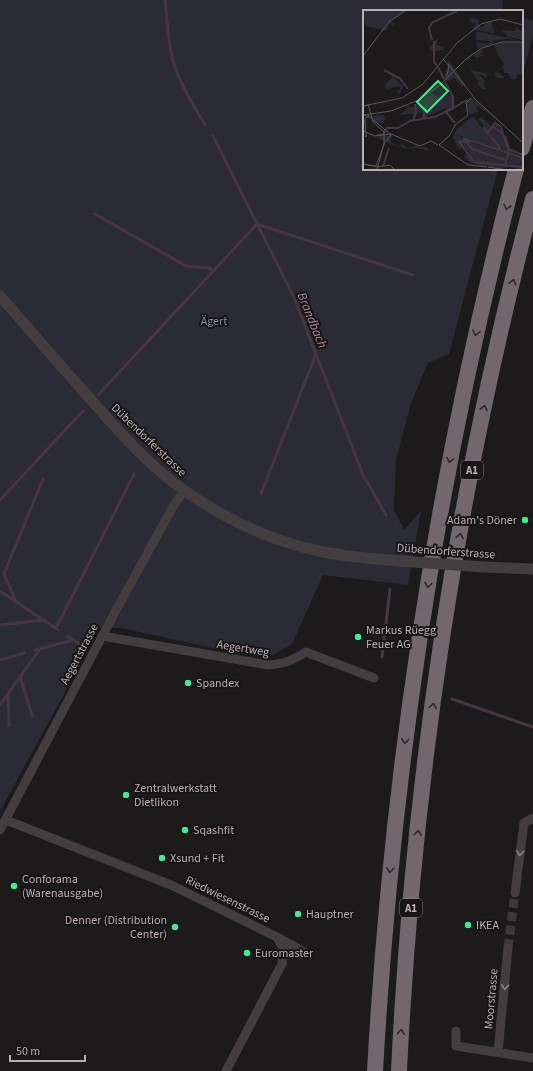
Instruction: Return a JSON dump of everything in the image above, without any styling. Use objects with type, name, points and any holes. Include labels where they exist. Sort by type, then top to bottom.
[{"type":"highway","points":[[523,144],[533,108]]},
{"type":"highway","name":"A1","points":[[375,1071],[383,947],[393,839],[422,617],[459,412],[484,299],[516,170]]},
{"type":"highway","name":"A1","points":[[399,1071],[407,949],[416,849],[445,628],[461,530],[483,417],[505,312],[533,199]]},
{"type":"street","name":"Dübendorferstrasse","points":[[0,296],[124,437],[154,466],[184,491],[234,521],[254,530],[302,546],[336,554],[400,561],[533,569]]},
{"type":"street","name":"Aegertstrasse","points":[[0,830],[102,636],[174,505],[184,491]]},
{"type":"street","name":"Aegertweg","points":[[102,636],[268,665],[281,665],[306,652],[374,678]]},
{"type":"street","points":[[515,893],[524,823],[532,818]]},
{"type":"street","name":"Riedwiesenstrasse","points":[[6,820],[171,885],[277,937],[284,950],[282,964],[226,1071]]},
{"type":"street","points":[[277,937],[304,952]]},
{"type":"street","name":"Moorstrasse","points":[[498,1052],[508,948]]},
{"type":"street","points":[[456,1030],[456,1046],[533,1058]]},
{"type":"green space","name":"Ägert","points":[[0,0],[503,0],[502,9],[505,10],[363,10],[363,170],[498,170],[449,354],[428,363],[411,403],[396,460],[394,510],[404,530],[421,511],[408,585],[323,575],[292,644],[273,655],[226,651],[121,628],[97,628],[68,687],[0,811]]},
{"type":"green space","points":[[523,17],[533,21],[533,36],[523,73]]},
{"type":"waterway","name":"Brandbach","points":[[165,0],[173,61],[183,85],[205,125]]},
{"type":"waterway","name":"Brandbach","points":[[213,136],[293,295],[363,475],[386,515]]},
{"type":"waterway","points":[[95,214],[186,266],[209,268],[213,272]]},
{"type":"waterway","points":[[98,395],[257,224],[413,275]]},
{"type":"waterway","points":[[261,494],[316,354]]},
{"type":"waterway","points":[[0,500],[83,411]]},
{"type":"waterway","points":[[56,628],[134,474]]},
{"type":"waterway","points":[[16,602],[4,574],[43,479]]},
{"type":"waterway","name":"Brandbach","points":[[382,657],[390,589]]},
{"type":"waterway","points":[[0,591],[58,630]]},
{"type":"waterway","points":[[0,625],[44,620]]},
{"type":"waterway","points":[[67,636],[82,646]]},
{"type":"waterway","points":[[35,650],[73,640]]},
{"type":"waterway","points":[[0,705],[40,649]]},
{"type":"waterway","points":[[0,660],[24,653]]},
{"type":"waterway","points":[[20,676],[32,716]]},
{"type":"waterway","points":[[8,694],[9,726]]},
{"type":"waterway","name":"Brandbach","points":[[452,699],[533,727]]},
{"type":"tunnel","points":[[508,948],[515,893]]},
{"type":"place","name":"Adam's Döner","points":[[525,520]]},
{"type":"place","name":"Markus Rüegg Feuer AG","points":[[358,637]]},
{"type":"place","name":"Spandex","points":[[188,683]]},
{"type":"place","name":"Zentralwerkstatt Dietlikon","points":[[126,795]]},
{"type":"place","name":"Sqashfit","points":[[185,830]]},
{"type":"place","name":"Xsund + Fit","points":[[162,858]]},
{"type":"place","name":"Conforama (Warenausgabe)","points":[[14,886]]},
{"type":"place","name":"Hauptner","points":[[298,914]]},
{"type":"place","name":"IKEA","points":[[468,925]]},
{"type":"place","name":"Denner (Distribution Center)","points":[[175,927]]},
{"type":"place","name":"Euromaster","points":[[247,953]]}]
